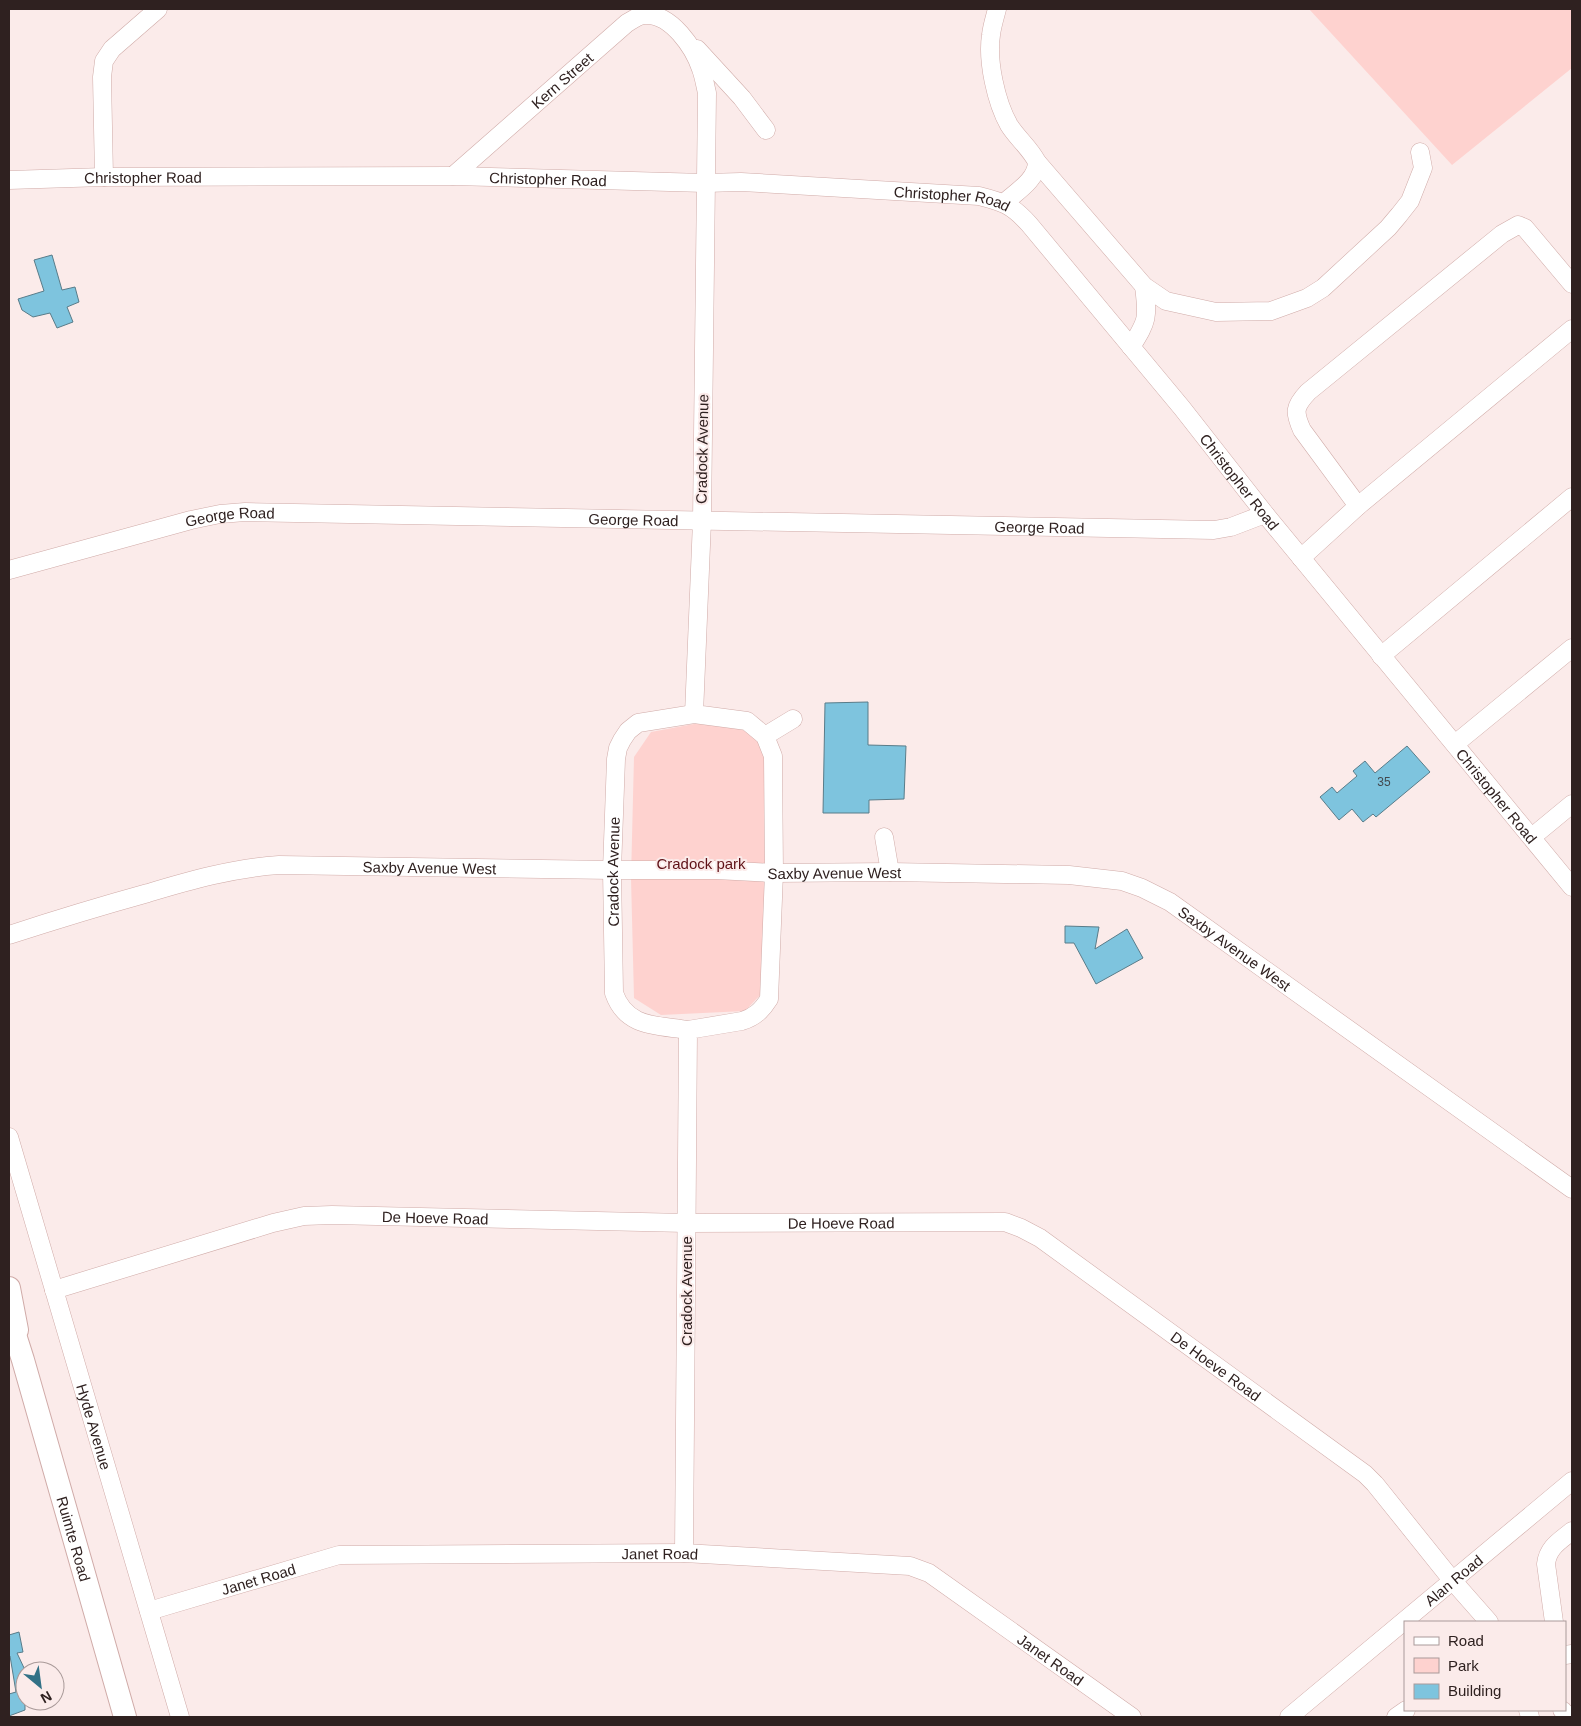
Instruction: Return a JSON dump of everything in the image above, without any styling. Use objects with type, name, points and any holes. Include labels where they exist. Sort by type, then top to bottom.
[{"type":"main road","name":"Ruimte Road","points":[[9,1288],[24,1360]]},
{"type":"main road","name":"Ruimte Road","points":[[9,1316],[24,1360],[124,1717]]},
{"type":"street","points":[[104,177],[102,77],[104,61],[118,43],[158,9]]},
{"type":"street","points":[[997,9],[991,36],[991,59],[996,89],[1002,110],[1010,127],[1037,162],[1144,286],[1166,300],[1216,312],[1271,311],[1307,298],[1322,288],[1399,216],[1410,201],[1422,168],[1420,152]]},
{"type":"street","name":"Kern Street","points":[[453,176],[627,23],[644,14],[663,18],[678,31],[714,67],[766,130]]},
{"type":"street","name":"Kern Street","points":[[678,31],[697,59],[707,93],[705,183]]},
{"type":"street","points":[[1004,203],[1033,177],[1037,168],[1037,162]]},
{"type":"street","name":"Christopher Road","points":[[9,180],[104,177],[453,176],[705,183],[741,182],[979,196],[1004,203],[1016,210],[1131,346],[1265,514],[1572,887]]},
{"type":"street","name":"Cradock Avenue","points":[[694,714],[702,521],[705,183]]},
{"type":"street","points":[[1358,506],[1302,430],[1296,417],[1296,409],[1308,392],[1513,227],[1518,225],[1525,228],[1572,284]]},
{"type":"street","points":[[1131,346],[1145,325],[1147,310],[1144,286]]},
{"type":"street","points":[[1301,558],[1358,506],[1572,329]]},
{"type":"street","points":[[1381,656],[1572,497]]},
{"type":"street","name":"George Road","points":[[9,570],[191,520],[220,514],[245,512],[1214,530],[1232,527],[1265,514]]},
{"type":"street","points":[[1455,744],[1572,648]]},
{"type":"street","name":"Cradock Avenue","points":[[694,714],[747,722],[765,736],[773,756],[774,873],[769,999],[757,1014],[750,1019],[742,1022],[688,1030],[642,1023],[632,1018],[618,1006],[614,993],[612,870],[616,760],[618,748],[622,740],[628,731],[638,723],[694,714]]},
{"type":"street","points":[[765,736],[793,719]]},
{"type":"street","points":[[1532,837],[1572,804]]},
{"type":"street","points":[[884,837],[890,872]]},
{"type":"street","name":"Saxby Avenue West","points":[[9,935],[194,879],[258,866],[1069,875],[1122,881],[1142,888],[1170,902],[1572,1189]]},
{"type":"street","name":"Cradock Avenue","points":[[684,1553],[688,1030]]},
{"type":"street","name":"Hyde Avenue","points":[[9,1137],[180,1717]]},
{"type":"street","name":"De Hoeve Road","points":[[54,1290],[273,1223],[304,1216],[332,1215],[686,1223],[1005,1222],[1021,1228],[1048,1244],[1354,1465],[1375,1484],[1452,1580],[1488,1621]]},
{"type":"street","name":"Alan Road","points":[[1289,1717],[1572,1481]]},
{"type":"street","points":[[1554,1621],[1546,1564],[1547,1555],[1552,1547],[1572,1531]]},
{"type":"street","name":"Janet Road","points":[[149,1611],[339,1555],[684,1553],[910,1566],[929,1574],[1132,1717]]},
{"type":"green space","points":[[1309,9],[1572,9],[1572,68],[1452,165]]},
{"type":"green space","name":"Cradock park","points":[[694,724],[734,725],[760,740],[771,760],[766,989],[745,1011],[661,1015],[634,998],[631,878],[634,757],[651,732]]},
{"type":"building","points":[[52,255],[62,290],[75,287],[79,302],[67,307],[73,322],[57,328],[50,313],[33,317],[22,310],[18,299],[44,291],[34,260]]},
{"type":"building","points":[[868,702],[868,745],[906,746],[904,799],[869,800],[869,813],[823,813],[825,703]]},
{"type":"building","points":[[1407,746],[1430,772],[1376,817],[1373,814],[1363,822],[1352,809],[1339,820],[1320,797],[1332,787],[1337,793],[1357,776],[1353,771],[1365,761],[1375,773]]},
{"type":"building","points":[[1065,926],[1099,927],[1095,949],[1127,929],[1143,958],[1096,984],[1074,943],[1065,943]]},
{"type":"building","points":[[19,1632],[23,1652],[17,1653],[21,1661],[15,1661],[15,1686],[9,1656],[9,1635]]},
{"type":"building","points":[[15,1692],[15,1711],[22,1711],[9,1716],[9,1694]]}]
